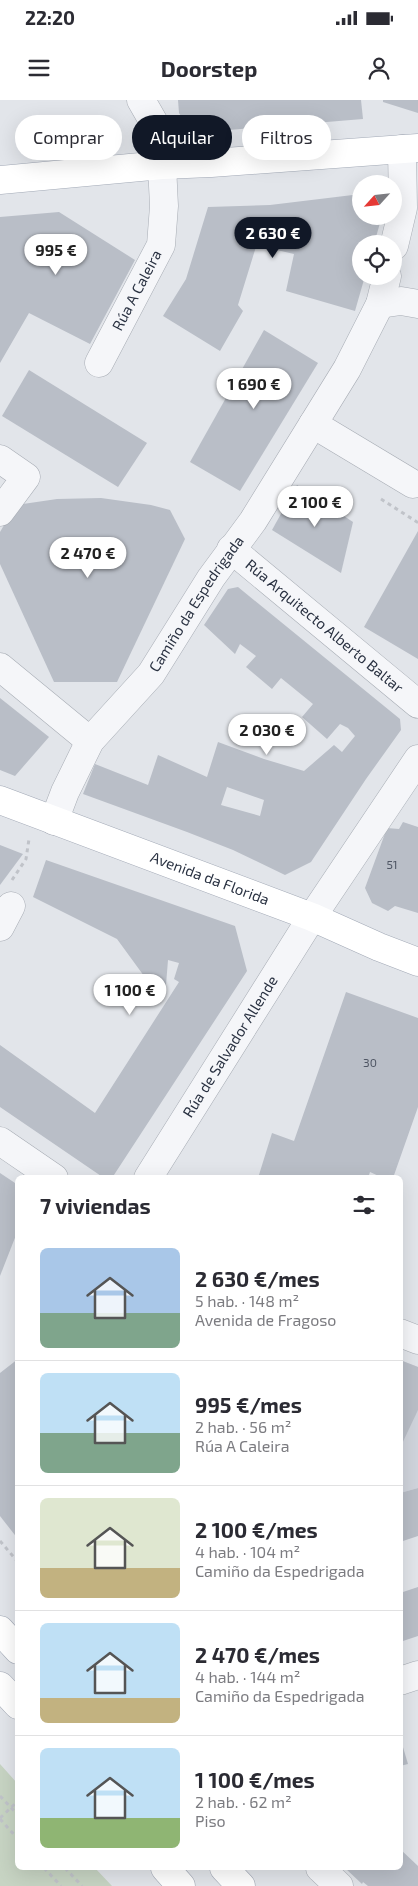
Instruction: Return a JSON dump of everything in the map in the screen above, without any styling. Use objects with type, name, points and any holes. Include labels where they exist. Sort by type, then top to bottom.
[{"type":"main road","points":[[0,180],[162,165],[211,164],[410,148]]},
{"type":"main road","name":"Avenida da Florida","points":[[0,800],[312,917],[418,962]]},
{"type":"main road","points":[[0,1630],[15,1647]]},
{"type":"main road","points":[[0,1686],[15,1702]]},
{"type":"main road","points":[[167,1870],[181,1886]]},
{"type":"main road","points":[[226,1870],[241,1886]]},
{"type":"street","name":"Rúa A Caleira","points":[[99,363],[161,245],[164,206],[162,165],[164,140],[141,100]]},
{"type":"street","points":[[397,235],[403,208],[410,148]]},
{"type":"street","name":"Camiño da Espedrigada","points":[[47,818],[65,792],[90,741],[151,674],[231,549],[253,521],[347,369],[380,304],[385,285]]},
{"type":"street","points":[[380,304],[401,301],[418,304]]},
{"type":"street","points":[[313,424],[412,484]]},
{"type":"street","points":[[0,459],[26,477],[0,512]]},
{"type":"street","name":"Rúa Arquitecto Alberto Baltar","points":[[231,549],[418,704]]},
{"type":"street","points":[[0,668],[90,741]]},
{"type":"street","name":"Rúa de Salvador Allende","points":[[150,1175],[312,917],[418,759]]},
{"type":"street","points":[[0,1141],[50,1175]]},
{"type":"street","points":[[403,1334],[418,1340]]},
{"type":"street","points":[[403,1679],[418,1675]]},
{"type":"street","points":[[322,1870],[339,1886]]},
{"type":"path","points":[[8,905],[26,860],[27,844],[47,818]]},
{"type":"path","points":[[0,1540],[15,1558]]},
{"type":"path","points":[[0,1796],[15,1812]]},
{"type":"path","points":[[15,1805],[0,1819],[15,1835]]},
{"type":"path","points":[[46,1870],[61,1886]]},
{"type":"path","points":[[67,1870],[82,1886]]},
{"type":"shaded area","points":[[403,1361],[418,1367],[418,1488],[403,1492]]},
{"type":"green space","points":[[0,1764],[15,1781],[15,1870],[97,1870],[112,1886],[0,1886]]},
{"type":"building","points":[[178,100],[361,100],[363,119],[331,122],[331,115],[242,115],[242,129],[232,130],[232,115],[180,115]]},
{"type":"building","points":[[383,100],[418,100],[418,113],[383,102]]},
{"type":"building","points":[[352,195],[352,225],[379,225],[377,235],[352,235],[352,285],[362,285],[355,311],[286,291],[294,254],[268,248],[274,228],[263,224],[238,305],[243,311],[220,351],[163,316],[186,279],[208,207],[270,205]]},
{"type":"building","points":[[59,212],[135,260],[90,344],[29,313],[0,363],[0,217]]},
{"type":"building","points":[[264,330],[318,363],[240,491],[190,462]]},
{"type":"building","points":[[29,370],[147,443],[118,487],[2,416]]},
{"type":"building","points":[[297,485],[353,522],[341,573],[272,530]]},
{"type":"building","points":[[101,498],[151,505],[170,510],[185,539],[117,682],[54,682],[0,564],[0,532],[7,520],[23,504],[57,499]]},
{"type":"building","points":[[418,531],[418,659],[364,627]]},
{"type":"building","points":[[238,587],[400,719],[401,730],[311,862],[285,875],[233,850],[83,794],[95,764],[148,785],[158,755],[207,777],[218,742],[304,771],[334,745],[342,752],[355,736],[348,728],[340,724],[327,739],[302,717],[313,704],[281,678],[272,689],[246,667],[256,656],[240,644],[235,654],[204,625],[228,589]],"holes":[[[227,787],[264,800],[260,816],[221,805]]]},
{"type":"building","points":[[0,698],[49,737],[15,776],[0,770]]},
{"type":"building","points":[[403,822],[418,827],[418,913],[395,906],[388,911],[372,903],[365,888],[387,828],[399,829]]},
{"type":"building","points":[[0,845],[23,854],[0,885]]},
{"type":"building","points":[[46,860],[235,926],[247,971],[114,1175],[100,1175],[0,1107],[0,1045],[95,1113],[179,982],[174,979],[179,963],[168,960],[166,985],[144,976],[117,939],[33,897]]},
{"type":"building","points":[[346,992],[418,1018],[418,1107],[394,1175],[376,1175],[370,1172],[369,1175],[259,1175],[272,1133],[294,1141]]},
{"type":"building","points":[[0,1173],[15,1183],[15,1238],[0,1276]]},
{"type":"building","points":[[15,1361],[15,1535],[0,1516],[0,1373]]},
{"type":"building","points":[[403,1361],[418,1367],[418,1410],[403,1442]]},
{"type":"building","points":[[418,1488],[418,1536],[403,1541],[403,1492]]},
{"type":"building","points":[[418,1587],[418,1636],[403,1641],[403,1592]]},
{"type":"building","points":[[403,1747],[408,1764],[403,1765]]},
{"type":"building","points":[[403,1852],[418,1866],[418,1886],[368,1886],[363,1882],[362,1884],[347,1870],[403,1870]]}]
